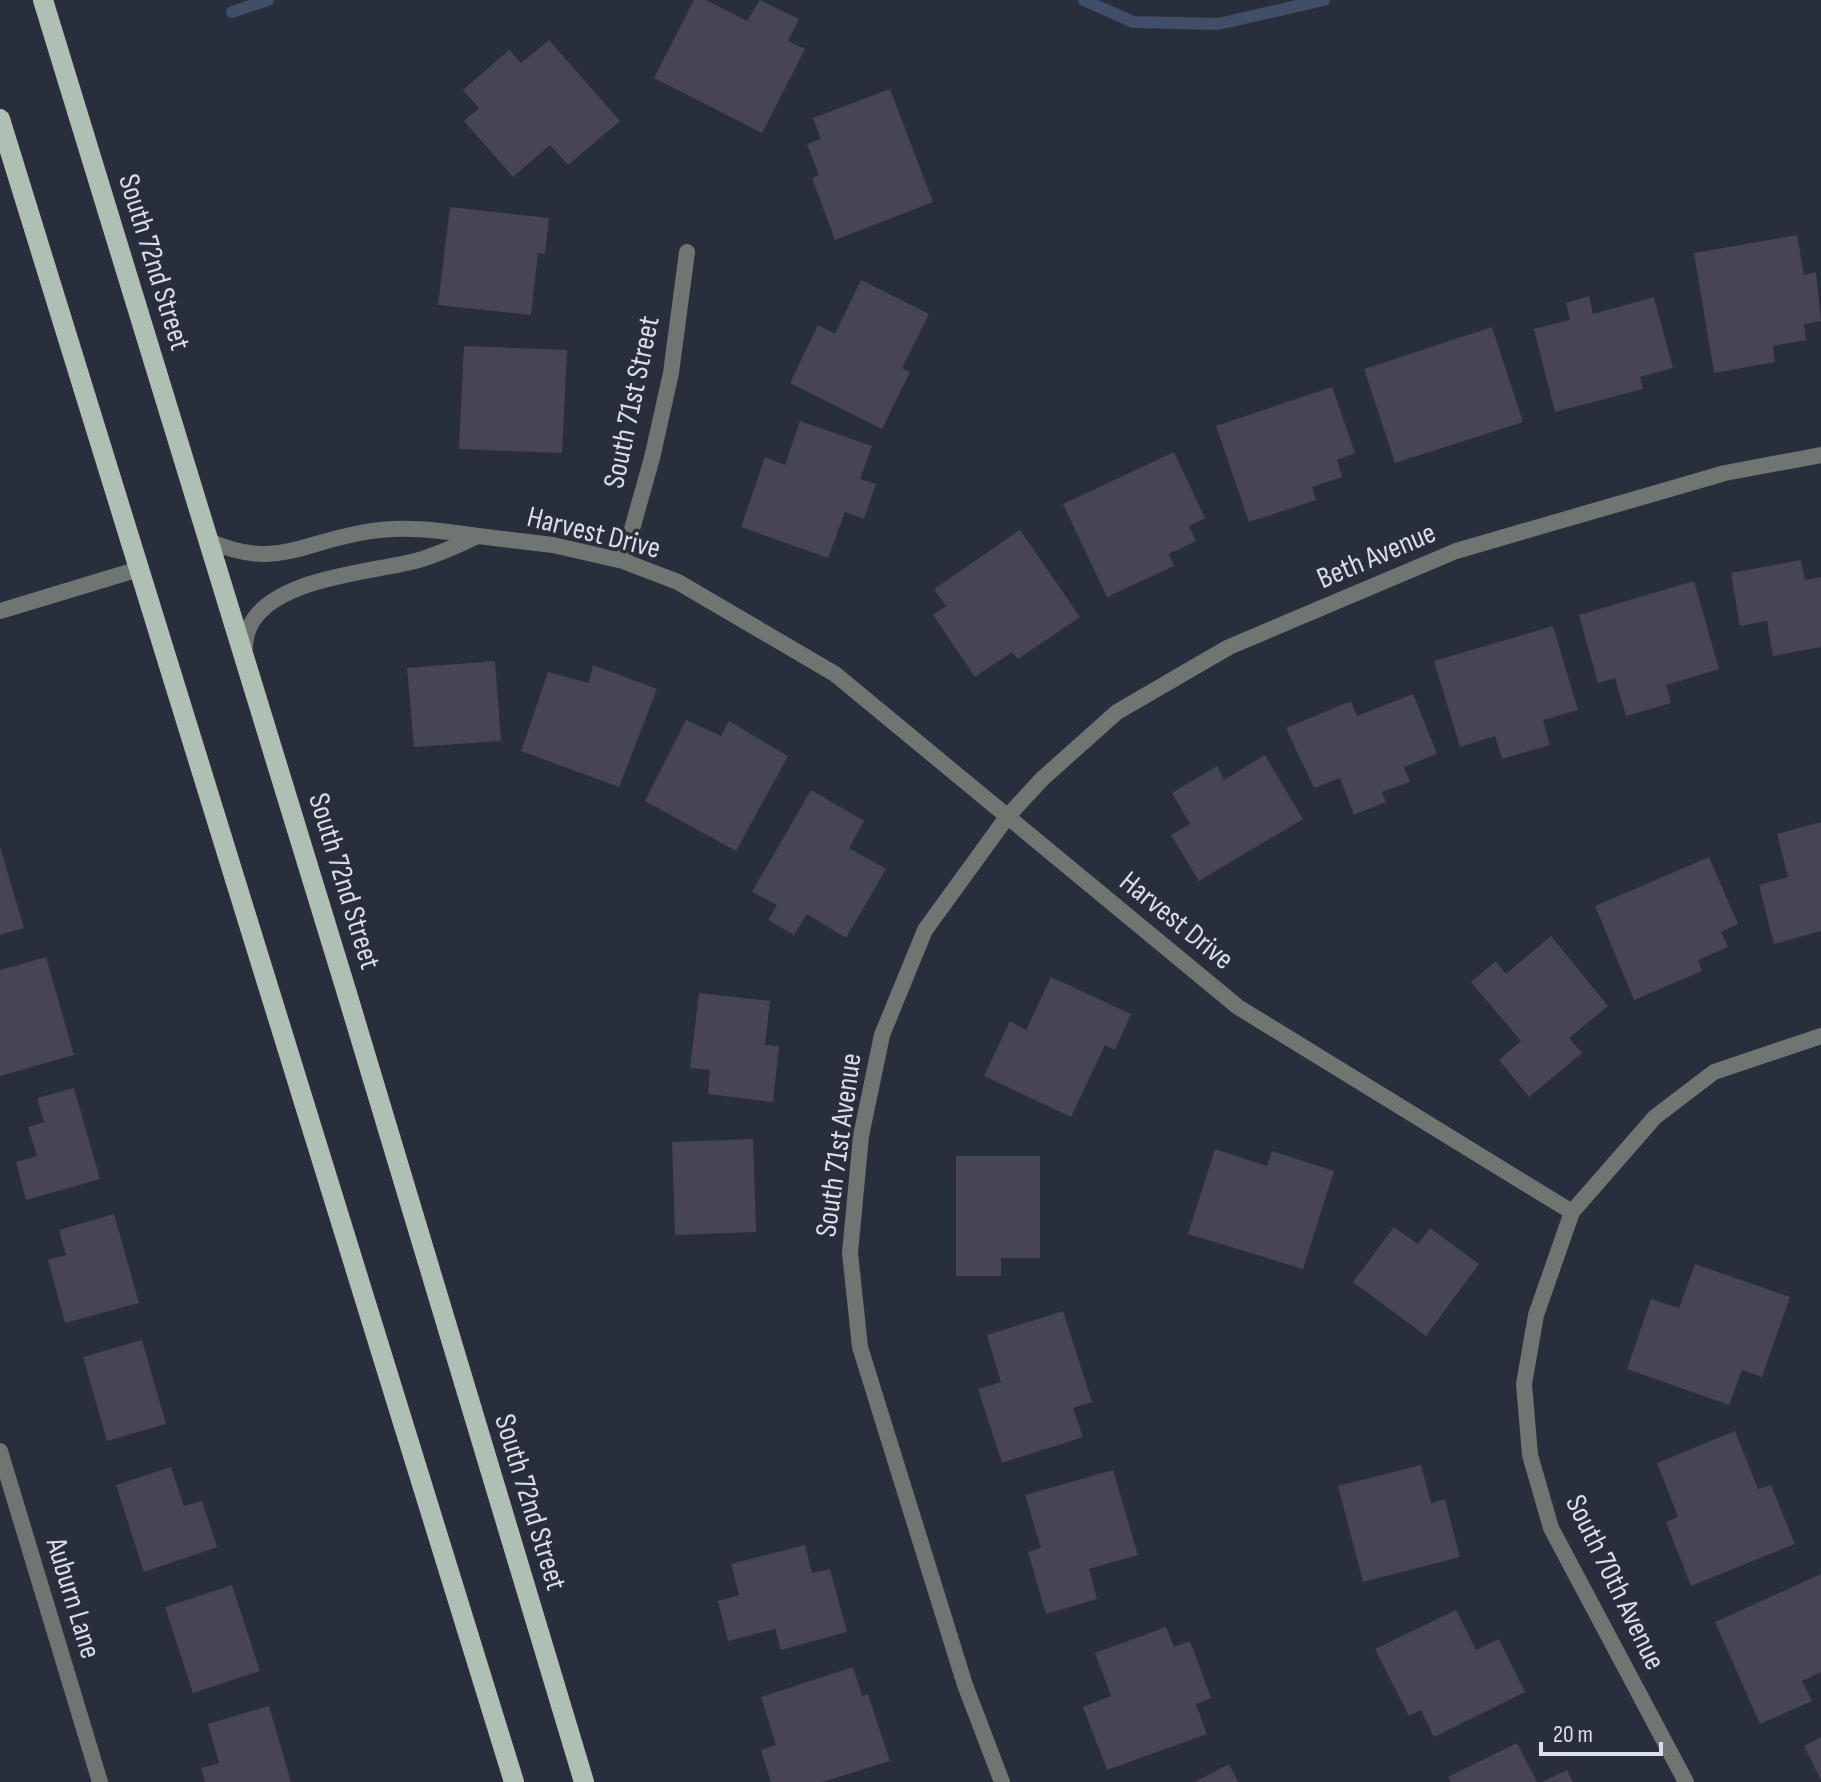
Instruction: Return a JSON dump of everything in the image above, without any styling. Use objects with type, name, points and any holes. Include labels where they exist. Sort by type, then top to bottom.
[{"type":"main road","name":"South 72nd Street","points":[[43,0],[584,1782]]},
{"type":"main road","points":[[0,119],[514,1782]]},
{"type":"street","name":"South 71st Street","points":[[623,561],[652,458],[671,373],[687,252]]},
{"type":"street","name":"Beth Avenue","points":[[1007,817],[1042,779],[1117,712],[1229,647],[1456,551],[1725,473],[1821,455]]},
{"type":"street","name":"Harvest Drive","points":[[209,541],[241,555],[270,556],[361,532],[415,527],[553,545],[623,561],[678,582],[835,674],[1238,1007],[1572,1212]]},
{"type":"street","name":"Harvest Drive","points":[[244,654],[248,628],[261,610],[281,594],[375,568],[417,561],[478,536]]},
{"type":"street","points":[[0,611],[139,569]]},
{"type":"street","name":"South 71st Avenue","points":[[1002,1782],[965,1685],[860,1347],[850,1253],[861,1136],[882,1035],[925,930],[1007,817]]},
{"type":"street","points":[[1572,1212],[1655,1117],[1714,1072],[1821,1036]]},
{"type":"street","name":"South 70th Avenue","points":[[1572,1212],[1536,1315],[1524,1384],[1530,1455],[1551,1528],[1686,1782]]},
{"type":"street","name":"Auburn Lane","points":[[0,1451],[100,1782]]},
{"type":"building","points":[[694,0],[706,0],[747,21],[760,0],[799,19],[788,41],[805,49],[762,133],[654,78]]},
{"type":"building","points":[[549,40],[620,121],[568,165],[550,145],[513,177],[464,121],[479,108],[463,90],[509,50],[521,63]]},
{"type":"building","points":[[890,89],[933,202],[835,240],[812,178],[819,175],[807,144],[821,139],[813,118]]},
{"type":"building","points":[[450,207],[549,218],[545,254],[538,253],[531,315],[438,305]]},
{"type":"building","points":[[1797,235],[1804,275],[1816,272],[1821,321],[1804,324],[1806,340],[1773,346],[1775,362],[1714,373],[1694,253]]},
{"type":"building","points":[[861,280],[929,314],[902,368],[910,372],[882,429],[790,383],[818,325],[835,334]]},
{"type":"building","points":[[1589,296],[1593,314],[1654,297],[1673,368],[1640,377],[1643,389],[1555,412],[1534,329],[1570,320],[1566,303]]},
{"type":"building","points":[[1492,327],[1523,422],[1395,463],[1364,369]]},
{"type":"building","points":[[464,346],[567,350],[562,453],[459,449]]},
{"type":"building","points":[[1332,387],[1355,453],[1337,460],[1342,477],[1312,487],[1316,500],[1249,522],[1216,426]]},
{"type":"building","points":[[800,421],[872,446],[860,479],[876,484],[864,519],[845,512],[828,558],[741,527],[765,457],[785,465]]},
{"type":"building","points":[[1174,452],[1205,518],[1189,526],[1196,541],[1169,554],[1174,566],[1107,597],[1063,504]]},
{"type":"building","points":[[1020,530],[1080,617],[1018,659],[1012,652],[975,677],[933,615],[946,606],[934,589]]},
{"type":"building","points":[[1801,560],[1805,580],[1821,577],[1821,647],[1773,656],[1767,621],[1740,626],[1731,573]]},
{"type":"building","points":[[1694,581],[1719,669],[1666,685],[1671,703],[1626,716],[1615,678],[1598,683],[1579,615]]},
{"type":"building","points":[[1553,626],[1578,710],[1543,720],[1550,745],[1502,759],[1495,736],[1460,747],[1434,661]]},
{"type":"building","points":[[495,661],[501,741],[414,747],[407,668]]},
{"type":"building","points":[[593,665],[657,689],[619,787],[521,751],[548,672],[589,683]]},
{"type":"building","points":[[1413,694],[1437,754],[1404,767],[1410,782],[1382,792],[1386,802],[1354,815],[1340,778],[1314,788],[1286,728],[1351,701],[1357,716]]},
{"type":"building","points":[[686,720],[721,736],[729,721],[788,756],[736,851],[645,801]]},
{"type":"building","points":[[1265,755],[1303,819],[1199,881],[1171,835],[1190,824],[1172,793],[1217,766],[1224,780]]},
{"type":"building","points":[[811,790],[864,821],[849,848],[886,869],[846,938],[807,914],[794,935],[768,920],[777,905],[752,892]]},
{"type":"building","points":[[1821,822],[1821,931],[1774,944],[1759,885],[1788,877],[1777,834]]},
{"type":"building","points":[[0,847],[24,928],[0,935]]},
{"type":"building","points":[[1709,857],[1738,924],[1721,932],[1728,947],[1698,960],[1702,971],[1634,1000],[1595,906]]},
{"type":"building","points":[[1551,936],[1608,1006],[1569,1038],[1582,1053],[1529,1097],[1499,1060],[1521,1041],[1471,982],[1496,961],[1506,974]]},
{"type":"building","points":[[46,957],[74,1055],[0,1076],[0,970]]},
{"type":"building","points":[[1051,977],[1131,1014],[1115,1050],[1105,1045],[1071,1117],[984,1076],[1010,1021],[1026,1030]]},
{"type":"building","points":[[699,993],[770,1001],[765,1045],[779,1046],[773,1102],[708,1094],[710,1070],[690,1068]]},
{"type":"building","points":[[74,1088],[100,1179],[26,1200],[16,1162],[37,1156],[28,1127],[44,1122],[37,1098]]},
{"type":"building","points":[[753,1139],[756,1232],[675,1235],[672,1142]]},
{"type":"building","points":[[1215,1149],[1267,1166],[1272,1151],[1334,1171],[1303,1269],[1188,1234]]},
{"type":"building","points":[[956,1156],[1040,1156],[1040,1258],[1001,1258],[1001,1276],[956,1276]]},
{"type":"building","points":[[114,1214],[139,1303],[65,1323],[48,1260],[66,1255],[59,1230]]},
{"type":"building","points":[[1394,1227],[1418,1244],[1430,1228],[1479,1264],[1426,1336],[1353,1282]]},
{"type":"building","points":[[1695,1264],[1790,1297],[1762,1377],[1742,1370],[1729,1405],[1627,1369],[1651,1299],[1679,1308]]},
{"type":"building","points":[[1063,1311],[1092,1402],[1073,1408],[1083,1437],[1002,1463],[978,1389],[1001,1382],[987,1335]]},
{"type":"building","points":[[142,1340],[166,1424],[107,1441],[83,1357]]},
{"type":"building","points":[[1735,1431],[1758,1489],[1771,1485],[1795,1544],[1691,1586],[1666,1522],[1678,1517],[1657,1463]]},
{"type":"building","points":[[1421,1465],[1431,1503],[1445,1499],[1460,1557],[1363,1582],[1338,1486]]},
{"type":"building","points":[[171,1467],[184,1506],[202,1501],[217,1547],[144,1572],[116,1485]]},
{"type":"building","points":[[1113,1470],[1138,1555],[1089,1569],[1097,1599],[1046,1614],[1028,1552],[1041,1548],[1025,1495]]},
{"type":"building","points":[[805,1545],[812,1573],[830,1569],[847,1632],[781,1650],[775,1629],[728,1641],[718,1601],[739,1595],[731,1564]]},
{"type":"building","points":[[1821,1574],[1821,1672],[1802,1681],[1812,1701],[1760,1724],[1715,1622]]},
{"type":"building","points":[[232,1585],[260,1671],[193,1693],[165,1607]]},
{"type":"building","points":[[1456,1610],[1476,1650],[1499,1639],[1525,1692],[1434,1737],[1421,1710],[1409,1716],[1375,1649]]},
{"type":"building","points":[[1166,1627],[1174,1647],[1190,1641],[1211,1698],[1196,1704],[1207,1734],[1107,1770],[1083,1707],[1111,1696],[1095,1653]]},
{"type":"building","points":[[853,1667],[862,1696],[868,1694],[890,1761],[822,1782],[771,1782],[761,1750],[776,1745],[761,1697]]},
{"type":"building","points":[[269,1706],[291,1782],[205,1782],[201,1768],[219,1763],[208,1724]]},
{"type":"building","points":[[1821,1737],[1821,1780],[1804,1746]]},
{"type":"building","points":[[1517,1743],[1537,1782],[1451,1782],[1448,1777]]},
{"type":"building","points":[[1229,1764],[1238,1782],[1195,1782]]},
{"type":"building","points":[[1567,1770],[1573,1782],[1542,1782]]},
{"type":"waterway","points":[[232,12],[268,0]]},
{"type":"waterway","points":[[1084,0],[1133,22],[1218,24],[1324,0]]}]
